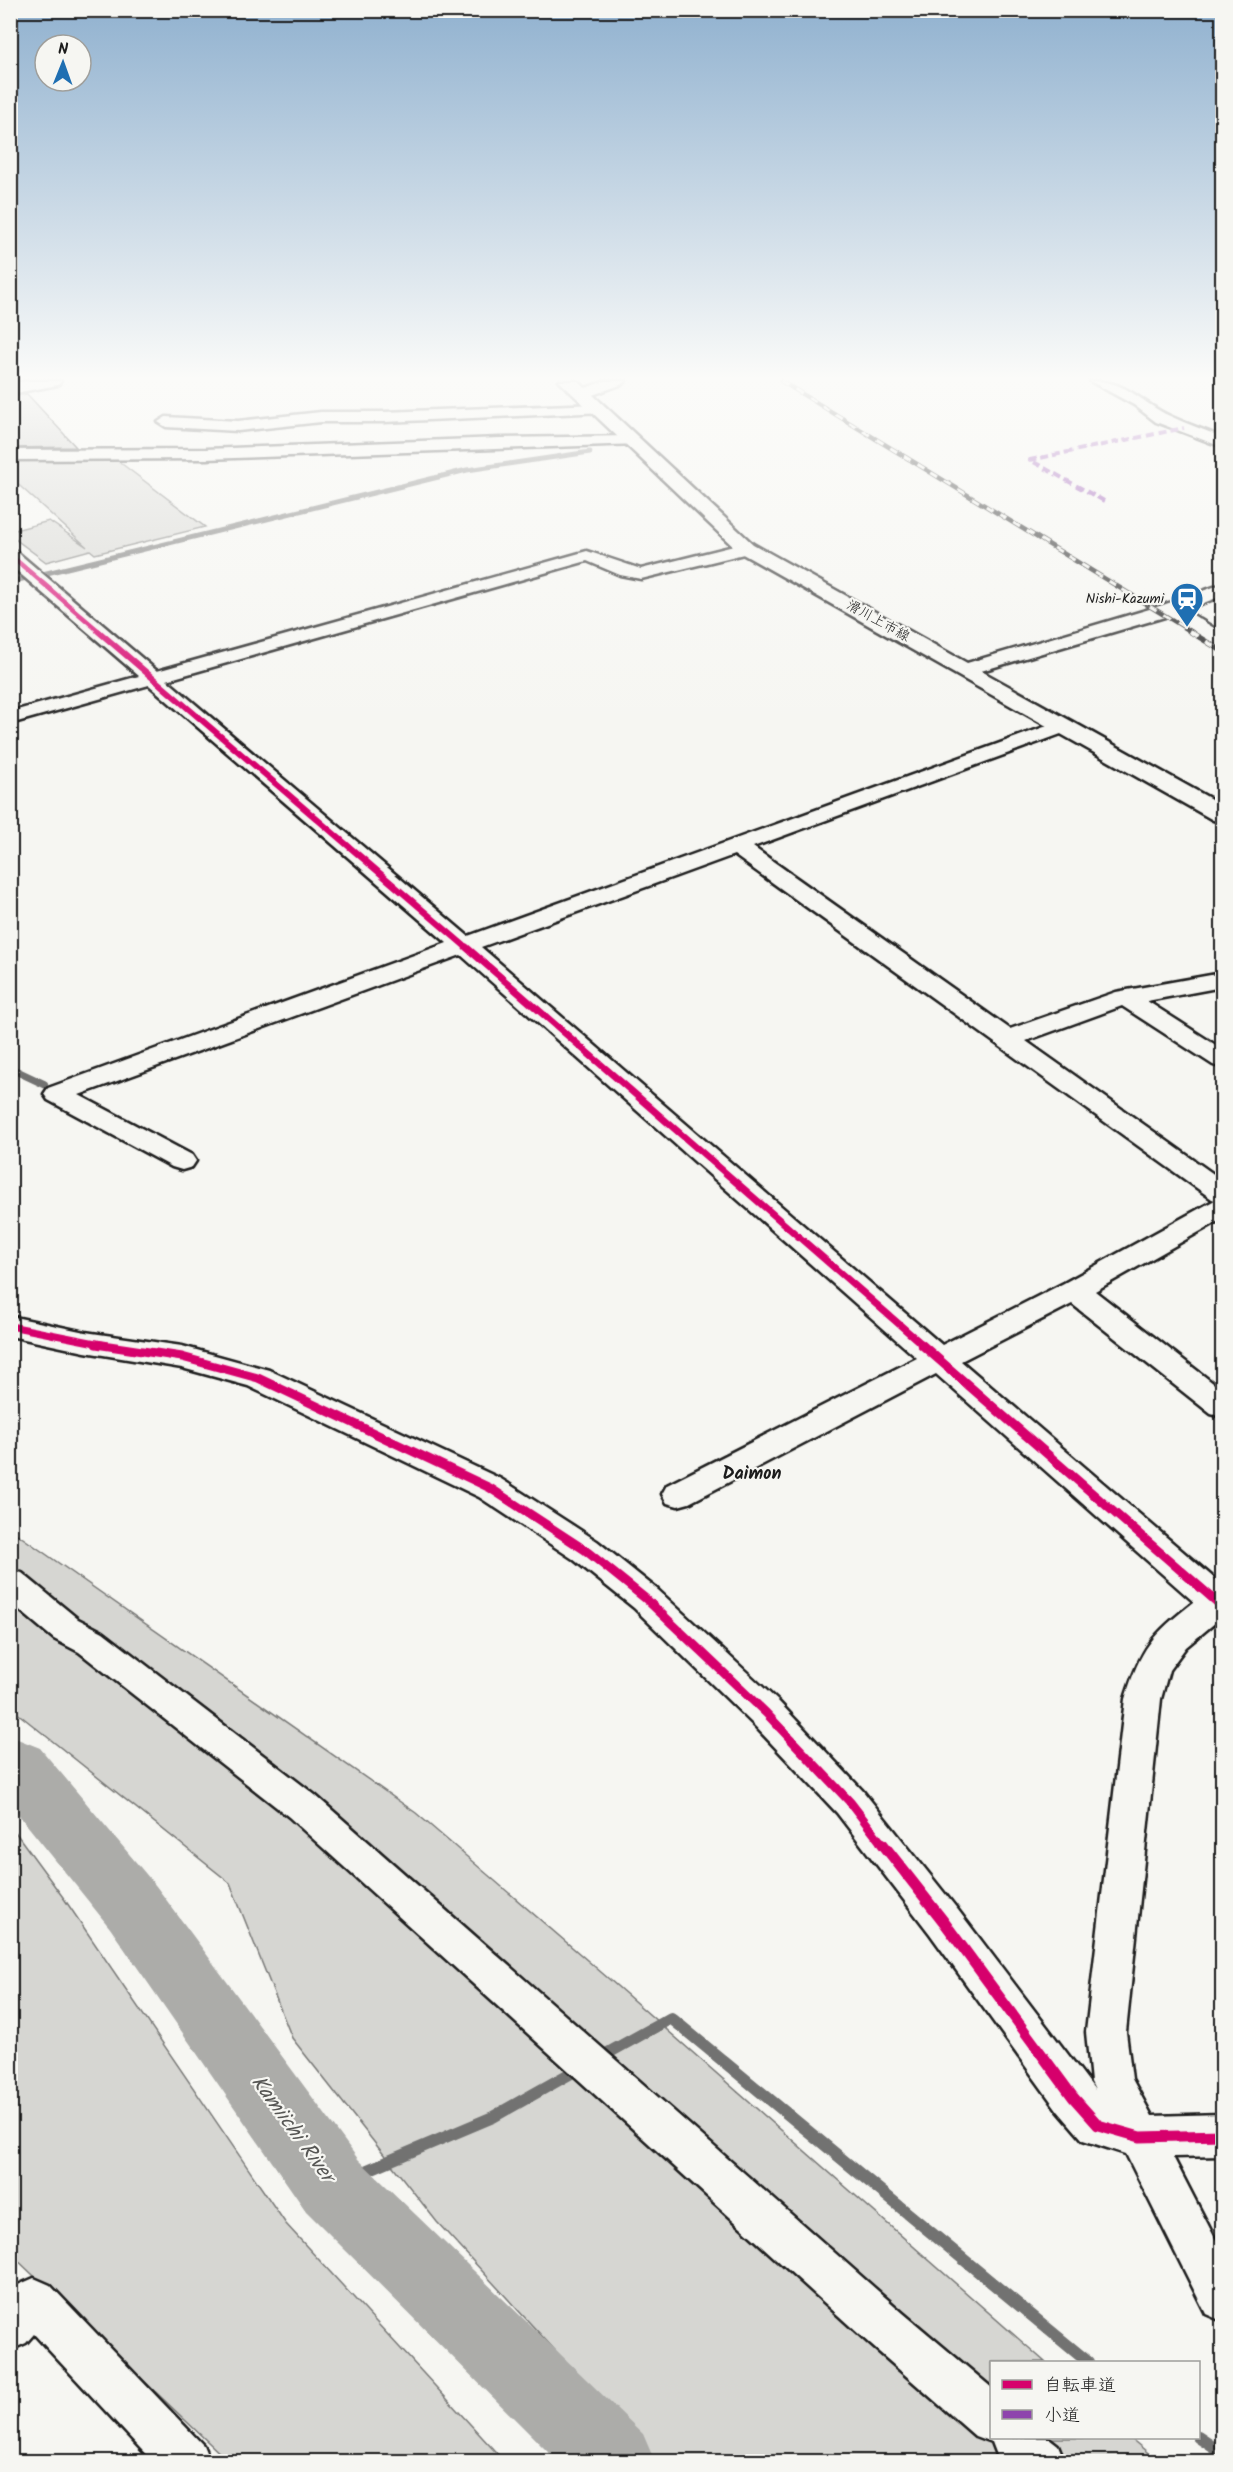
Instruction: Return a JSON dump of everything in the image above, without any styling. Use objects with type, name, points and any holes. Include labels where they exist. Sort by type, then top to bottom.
[{"type":"main road","name":"滑川上市線","points":[[691,496],[746,548],[782,570],[855,608],[1222,815]]},
{"type":"street","points":[[10,718],[587,556],[599,557],[627,573],[641,574],[746,548]]},
{"type":"street","points":[[10,555],[465,946],[938,1359],[1220,1600],[1174,1637],[1153,1665],[1143,1699],[1106,2032],[1112,2082],[1222,2298]]},
{"type":"street","points":[[10,577],[31,572]]},
{"type":"street","points":[[964,670],[1170,609],[1222,590]]},
{"type":"street","points":[[1170,609],[1222,641]]},
{"type":"street","points":[[182,1161],[57,1094],[1065,726]]},
{"type":"street","points":[[738,847],[1222,1193]]},
{"type":"street","points":[[1007,1039],[1125,997],[1222,980]]},
{"type":"street","points":[[1125,997],[1222,1060]]},
{"type":"street","points":[[678,1494],[1074,1290],[1222,1208]]},
{"type":"street","points":[[1074,1290],[1222,1406]]},
{"type":"street","points":[[10,1326],[85,1342],[182,1357],[258,1378],[490,1488],[585,1550],[646,1599],[741,1689],[850,1802],[944,1922],[1073,2097],[1098,2125],[1140,2137],[1222,2135]]},
{"type":"street","points":[[10,1582],[66,1629],[91,1642],[302,1806],[887,2329],[990,2417]]},
{"type":"street","points":[[10,2327],[34,2301],[186,2462]]},
{"type":"street","points":[[1014,2439],[1041,2462]]},
{"type":"shaded area","points":[[31,496],[165,496],[205,527],[95,554],[90,550],[46,562],[11,536],[11,531],[49,521],[87,547]]},
{"type":"shaded area","points":[[10,1529],[416,1813],[609,1979],[1044,2361],[990,2361],[990,2439],[1131,2439],[1158,2461],[657,2461],[437,2222],[292,2038],[230,1883],[11,1708]]},
{"type":"shaded area","points":[[10,1825],[65,1900],[286,2224],[504,2461],[228,2461],[11,2254]]},
{"type":"waterway","points":[[10,582],[359,496]]},
{"type":"waterway","points":[[10,1068],[44,1084]]},
{"type":"waterway","name":"Kamiichi River","points":[[10,1762],[18,1767],[133,1907],[332,2185],[615,2462]]},
{"type":"waterway","points":[[599,2058],[671,2018],[1087,2361]]},
{"type":"waterway","points":[[332,2185],[493,2117],[580,2068]]},
{"type":"waterway","points":[[1200,2438],[1222,2453]]},
{"type":"railway","points":[[970,496],[1192,632]]},
{"type":"railway","points":[[1189,631],[1222,651]]},
{"type":"marked path","points":[[1096,496],[1104,501]]},
{"type":"cycle path","points":[[10,555],[465,946],[1217,1602]]},
{"type":"cycle path","points":[[10,1326],[85,1342],[182,1357],[258,1378],[490,1488],[585,1550],[646,1599],[766,1713],[850,1802],[944,1922],[1073,2097],[1098,2125],[1140,2137],[1222,2135]]},
{"type":"place","name":"Nishi-Kazumi","points":[[1187,628]]},
{"type":"district","name":"Daimon","points":[[752,1474]]}]
